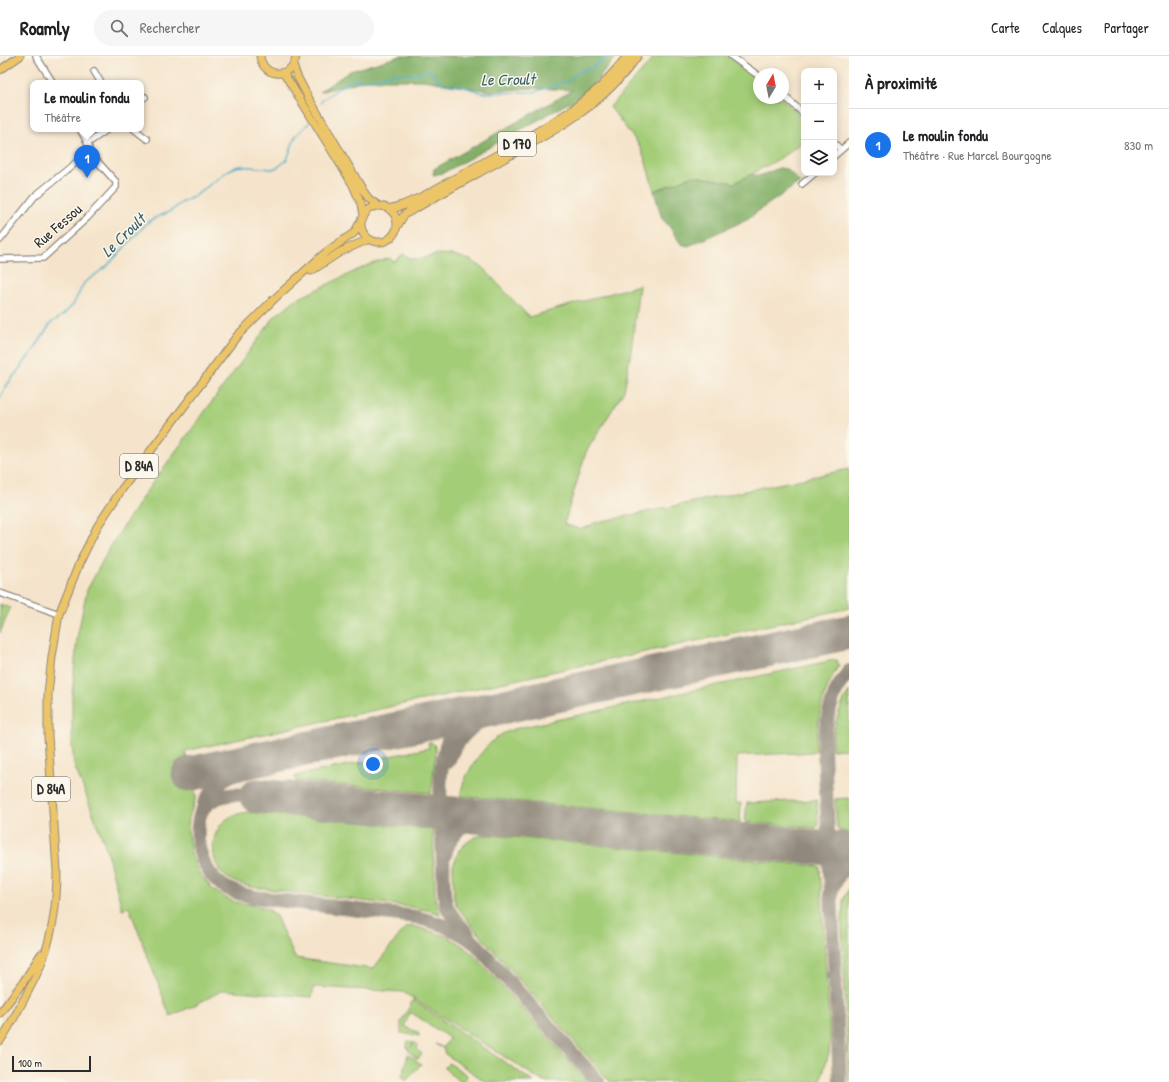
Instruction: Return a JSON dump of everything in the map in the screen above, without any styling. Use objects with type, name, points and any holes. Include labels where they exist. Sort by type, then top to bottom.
[{"type":"highway","name":"D 170","points":[[390,209],[417,200],[566,115],[602,86],[628,56]]},
{"type":"highway","name":"D 170","points":[[410,211],[564,124],[594,103],[608,90],[637,56]]},
{"type":"main road","points":[[0,70],[20,56]]},
{"type":"main road","points":[[260,56],[261,63],[265,68],[274,73],[283,73],[288,70],[293,66],[296,56]]},
{"type":"main road","points":[[293,66],[308,97],[364,192],[369,199],[379,206]]},
{"type":"main road","points":[[283,73],[352,185],[361,204],[361,226],[365,236],[374,242],[390,239],[398,225],[394,214],[387,207],[379,206],[370,208],[362,218]]},
{"type":"main road","name":"D 170","points":[[398,225],[404,215],[410,211]]},
{"type":"main road","name":"D 84A","points":[[0,1041],[16,1015],[42,963],[54,914],[56,881],[48,728],[50,676],[59,614],[79,564],[107,510],[237,336],[268,304],[326,252],[354,233],[362,218]]},
{"type":"main road","name":"D 84A","points":[[294,282],[340,252],[369,239]]},
{"type":"main road","name":"D 84A","points":[[55,640],[63,616],[68,592]]},
{"type":"main road","name":"D 84A","points":[[0,1013],[37,961],[49,937]]},
{"type":"street","points":[[36,56],[50,80]]},
{"type":"street","points":[[731,56],[753,72]]},
{"type":"street","points":[[94,72],[99,80]]},
{"type":"street","points":[[789,100],[801,111]]},
{"type":"street","points":[[0,240],[35,196],[89,152],[90,148],[82,132]]},
{"type":"street","points":[[88,143],[104,132]]},
{"type":"street","points":[[138,132],[147,139]]},
{"type":"street","points":[[837,153],[849,142]]},
{"type":"street","points":[[837,146],[841,150]]},
{"type":"street","name":"Rue Fessou","points":[[0,259],[43,258],[87,218],[116,187],[116,182],[89,152]]},
{"type":"street","points":[[802,184],[811,176]]},
{"type":"street","points":[[0,593],[59,614]]},
{"type":"green space","points":[[400,56],[617,56],[596,82],[574,100],[443,173],[433,175],[434,169],[573,90],[533,88],[490,91],[423,80],[365,80],[319,92],[350,71]]},
{"type":"green space","points":[[654,56],[728,56],[753,75],[753,104],[788,104],[801,115],[801,143],[779,159],[735,183],[694,176],[654,191],[645,159],[639,145],[610,107]]},
{"type":"green space","points":[[779,168],[787,169],[800,182],[744,221],[688,246],[681,244],[669,226],[662,219],[654,191],[694,176],[735,183],[752,174],[759,176]]},
{"type":"green space","points":[[403,254],[412,259],[439,254],[454,255],[470,260],[482,267],[529,317],[639,285],[631,351],[624,391],[586,452],[564,524],[576,528],[586,528],[594,523],[849,469],[849,608],[185,751],[196,797],[189,818],[188,829],[191,854],[199,873],[213,890],[226,898],[235,902],[266,908],[275,914],[295,958],[373,969],[405,928],[413,926],[449,937],[475,956],[587,1082],[544,1082],[403,992],[314,987],[312,997],[223,990],[170,1016],[129,907],[122,909],[105,845],[74,765],[72,746],[72,696],[77,638],[87,590],[109,549],[145,493],[275,316],[295,300],[366,266],[390,258],[394,262]]},
{"type":"green space","points":[[0,604],[10,608],[0,633]]},
{"type":"green space","points":[[837,660],[839,665],[828,685],[819,718],[816,752],[737,756],[736,803],[741,803],[740,822],[460,796],[462,787],[470,769],[481,753],[495,739],[514,729]]},
{"type":"green space","points":[[849,691],[849,749],[832,750],[837,719]]},
{"type":"green space","points":[[431,742],[436,749],[431,793],[296,781],[295,776],[429,748],[428,743]]},
{"type":"green space","points":[[849,798],[849,832],[844,832],[840,831],[837,827],[835,799]]},
{"type":"green space","points":[[817,800],[818,824],[815,828],[745,822],[747,803]]},
{"type":"green space","points":[[248,812],[433,829],[435,898],[440,914],[412,907],[251,887],[231,880],[221,872],[214,858],[213,850],[215,835],[224,822],[230,817]]},
{"type":"green space","points":[[485,835],[820,867],[830,1039],[829,1053],[820,1082],[610,1082],[472,926],[457,906],[454,899],[453,866],[459,850],[475,837]]},
{"type":"green space","points":[[849,888],[849,1082],[842,925],[843,900]]},
{"type":"green space","points":[[413,1000],[534,1082],[486,1082],[445,1054],[443,1048],[449,1039],[448,1037],[412,1013],[410,1013],[405,1027],[417,1032],[419,1036],[401,1033],[401,1022]]},
{"type":"green space","points":[[408,1041],[413,1042],[411,1048],[414,1042],[418,1045],[417,1050],[422,1054],[418,1059],[408,1049]]},
{"type":"green space","points":[[408,1054],[421,1064],[406,1081],[402,1077]]},
{"type":"green space","points":[[449,1063],[467,1075],[465,1082],[460,1082],[444,1068]]},
{"type":"waterway","name":"Le Croult","points":[[321,103],[322,100],[347,82],[393,74],[414,74],[429,70],[443,84],[465,87],[483,93],[534,92],[568,81],[578,72],[589,69],[609,56]]},
{"type":"waterway","name":"Le Croult","points":[[0,397],[51,323],[63,315],[73,305],[84,283],[107,266],[147,223],[171,211],[181,203],[195,196],[229,170],[239,166],[272,169],[278,167],[287,160],[295,137],[309,123]]},
{"type":"taxiway","points":[[831,892],[824,743],[831,704],[837,689],[849,671]]},
{"type":"taxiway","points":[[448,762],[458,743],[472,728],[480,721],[508,706]]},
{"type":"taxiway","points":[[468,934],[451,915],[445,902],[440,783],[444,754],[450,736],[456,727],[478,712]]},
{"type":"taxiway","points":[[204,804],[215,788],[229,776],[263,758]]},
{"type":"taxiway","points":[[257,796],[239,794],[227,795],[215,799],[207,804],[201,812],[198,822],[198,843],[202,858],[210,873],[222,885],[233,891],[253,897],[416,917],[456,931],[477,945],[598,1082]]},
{"type":"taxiway","points":[[445,855],[448,845],[454,835],[462,827],[472,821],[491,817]]},
{"type":"taxiway","points":[[840,1082],[831,892],[838,876],[849,863]]},
{"type":"runway","points":[[189,774],[849,632]]},
{"type":"runway","points":[[257,796],[849,850]]},
{"type":"place","name":"Le moulin fondu","points":[[87,178]]}]
